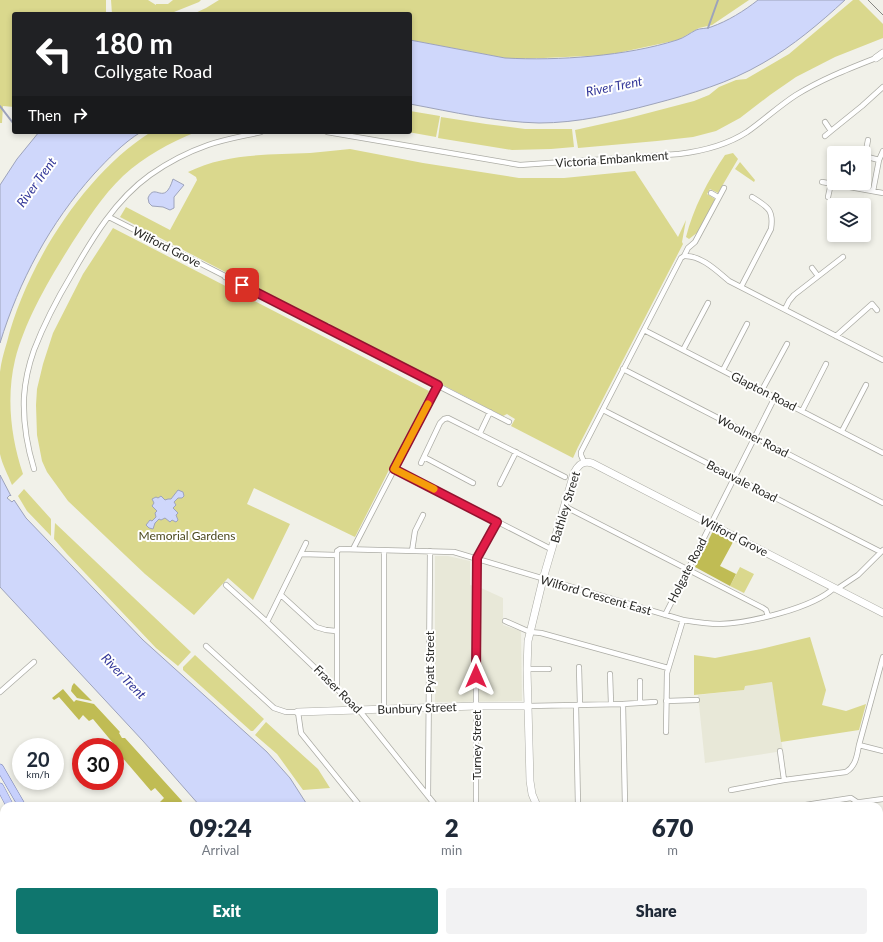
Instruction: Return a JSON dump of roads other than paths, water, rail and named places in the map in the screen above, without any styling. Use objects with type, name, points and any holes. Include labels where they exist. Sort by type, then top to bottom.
[{"type":"main road","points":[[0,768],[20,802]]},
{"type":"main road","points":[[0,787],[8,802]]},
{"type":"street","name":"Victoria Embankment","points":[[339,134],[520,165],[678,154],[704,150],[734,139],[795,96],[819,82],[844,70],[880,57],[883,53]]},
{"type":"street","points":[[825,136],[883,87]]},
{"type":"street","points":[[825,122],[832,131]]},
{"type":"street","points":[[34,469],[27,441],[24,406],[25,389],[32,356],[44,325],[81,258],[109,216],[127,195],[148,176],[167,164],[209,144],[252,134]]},
{"type":"street","points":[[866,146],[868,140]]},
{"type":"street","points":[[873,191],[879,160],[883,151]]},
{"type":"street","points":[[871,158],[879,160]]},
{"type":"street","points":[[822,182],[827,183]]},
{"type":"street","name":"Bathley Street","points":[[535,802],[532,794],[530,781],[527,652],[530,632],[543,579],[574,472],[579,465],[584,462],[581,452],[681,258],[684,256],[688,248],[695,242],[724,188]]},
{"type":"street","points":[[828,197],[830,190]]},
{"type":"street","points":[[868,190],[883,193]]},
{"type":"street","points":[[711,193],[718,197]]},
{"type":"street","points":[[741,287],[771,229],[772,221],[772,216],[766,206],[752,197]]},
{"type":"street","name":"Wilford Grove","points":[[109,216],[509,422]]},
{"type":"street","points":[[684,256],[691,257],[712,267],[729,281],[883,360]]},
{"type":"street","points":[[785,309],[794,295],[843,257]]},
{"type":"street","points":[[812,268],[818,276]]},
{"type":"street","points":[[684,350],[708,303]]},
{"type":"street","points":[[836,336],[872,304],[877,310]]},
{"type":"street","points":[[723,370],[747,324]]},
{"type":"street","name":"Glapton Road","points":[[644,330],[882,450]]},
{"type":"street","points":[[762,390],[787,344]]},
{"type":"street","points":[[802,411],[826,364]]},
{"type":"street","name":"Woolmer Road","points":[[623,369],[883,503]]},
{"type":"street","points":[[337,687],[337,552],[340,549],[353,549],[438,385]]},
{"type":"street","points":[[842,431],[866,385]]},
{"type":"street","name":"Holgate Road","points":[[665,615],[776,397]]},
{"type":"street","name":"Beauvale Road","points":[[603,410],[734,478],[882,551]]},
{"type":"street","points":[[480,433],[490,412]]},
{"type":"street","points":[[421,463],[440,423],[446,418],[453,419],[565,477]]},
{"type":"street","points":[[500,484],[516,452]]},
{"type":"street","points":[[424,457],[474,482]]},
{"type":"street","name":"Wilford Grove","points":[[584,462],[592,463],[883,613]]},
{"type":"street","points":[[394,469],[552,550]]},
{"type":"street","points":[[564,506],[763,608],[766,610],[768,616]]},
{"type":"street","points":[[412,551],[415,530],[424,515]]},
{"type":"street","name":"Turney Street","points":[[476,802],[477,558],[497,522]]},
{"type":"street","points":[[267,622],[306,543]]},
{"type":"street","name":"Wilford Crescent East","points":[[353,549],[384,551],[451,551],[665,615],[683,620],[706,623],[729,623],[768,616],[813,601],[858,575],[882,551]]},
{"type":"street","points":[[384,551],[384,709]]},
{"type":"street","name":"Pyatt Street","points":[[428,796],[430,551]]},
{"type":"street","points":[[301,554],[337,555]]},
{"type":"street","name":"Fraser Road","points":[[226,585],[337,687],[359,710],[433,802]]},
{"type":"street","points":[[281,595],[316,627],[336,631]]},
{"type":"street","points":[[666,732],[668,668],[683,620]]},
{"type":"street","points":[[505,621],[530,632],[542,633],[668,668]]},
{"type":"street","name":"Bunbury Street","points":[[206,646],[267,702],[276,709],[286,712],[655,702]]},
{"type":"street","points":[[731,790],[784,780],[846,772],[849,770],[855,761],[883,657]]},
{"type":"street","points":[[0,692],[34,662]]},
{"type":"street","points":[[578,667],[578,802]]},
{"type":"street","points":[[527,669],[549,669]]},
{"type":"street","points":[[610,674],[611,704]]},
{"type":"street","points":[[640,681],[640,703]]},
{"type":"street","points":[[666,701],[697,700]]},
{"type":"street","points":[[623,704],[625,802]]},
{"type":"street","points":[[298,712],[301,733],[357,802]]},
{"type":"street","points":[[859,745],[883,751]]},
{"type":"street","points":[[780,751],[784,780]]},
{"type":"street","points":[[825,802],[851,798],[857,802]]},
{"type":"street","points":[[861,802],[883,800]]},
{"type":"water","name":"River Trent","points":[[758,0],[845,0],[796,42],[750,70],[696,92],[625,111],[582,120],[539,123],[491,119],[412,104],[412,40],[505,58],[570,58],[615,54],[677,40],[698,29],[709,28],[724,22]]},
{"type":"water","name":"River Trent","points":[[37,134],[138,134],[122,146],[94,174],[63,212],[26,275],[0,343],[0,185],[17,159]]},
{"type":"water","points":[[173,179],[184,185],[174,197],[174,208],[170,210],[163,207],[152,206],[149,203],[148,198],[151,193],[166,192]]},
{"type":"water","name":"River Trent","points":[[0,475],[11,496],[10,495],[7,498],[12,502],[14,500],[26,518],[143,640],[267,752],[290,778],[305,802],[196,802],[143,741],[0,587]]},
{"type":"water","points":[[178,490],[183,492],[184,496],[182,498],[178,498],[174,502],[176,505],[173,508],[178,513],[176,515],[178,520],[176,522],[172,520],[170,522],[165,518],[161,520],[159,519],[155,523],[153,529],[149,528],[146,525],[150,520],[152,521],[156,517],[155,513],[157,511],[152,506],[154,503],[152,499],[161,496],[165,500],[171,499]]},
{"type":"waterway","points":[[708,28],[718,0]]},
{"type":"waterway","points":[[0,106],[12,122]]},
{"type":"tram line","points":[[868,0],[883,15]]},
{"type":"park label","name":"Memorial Gardens","points":[[187,535]]}]
